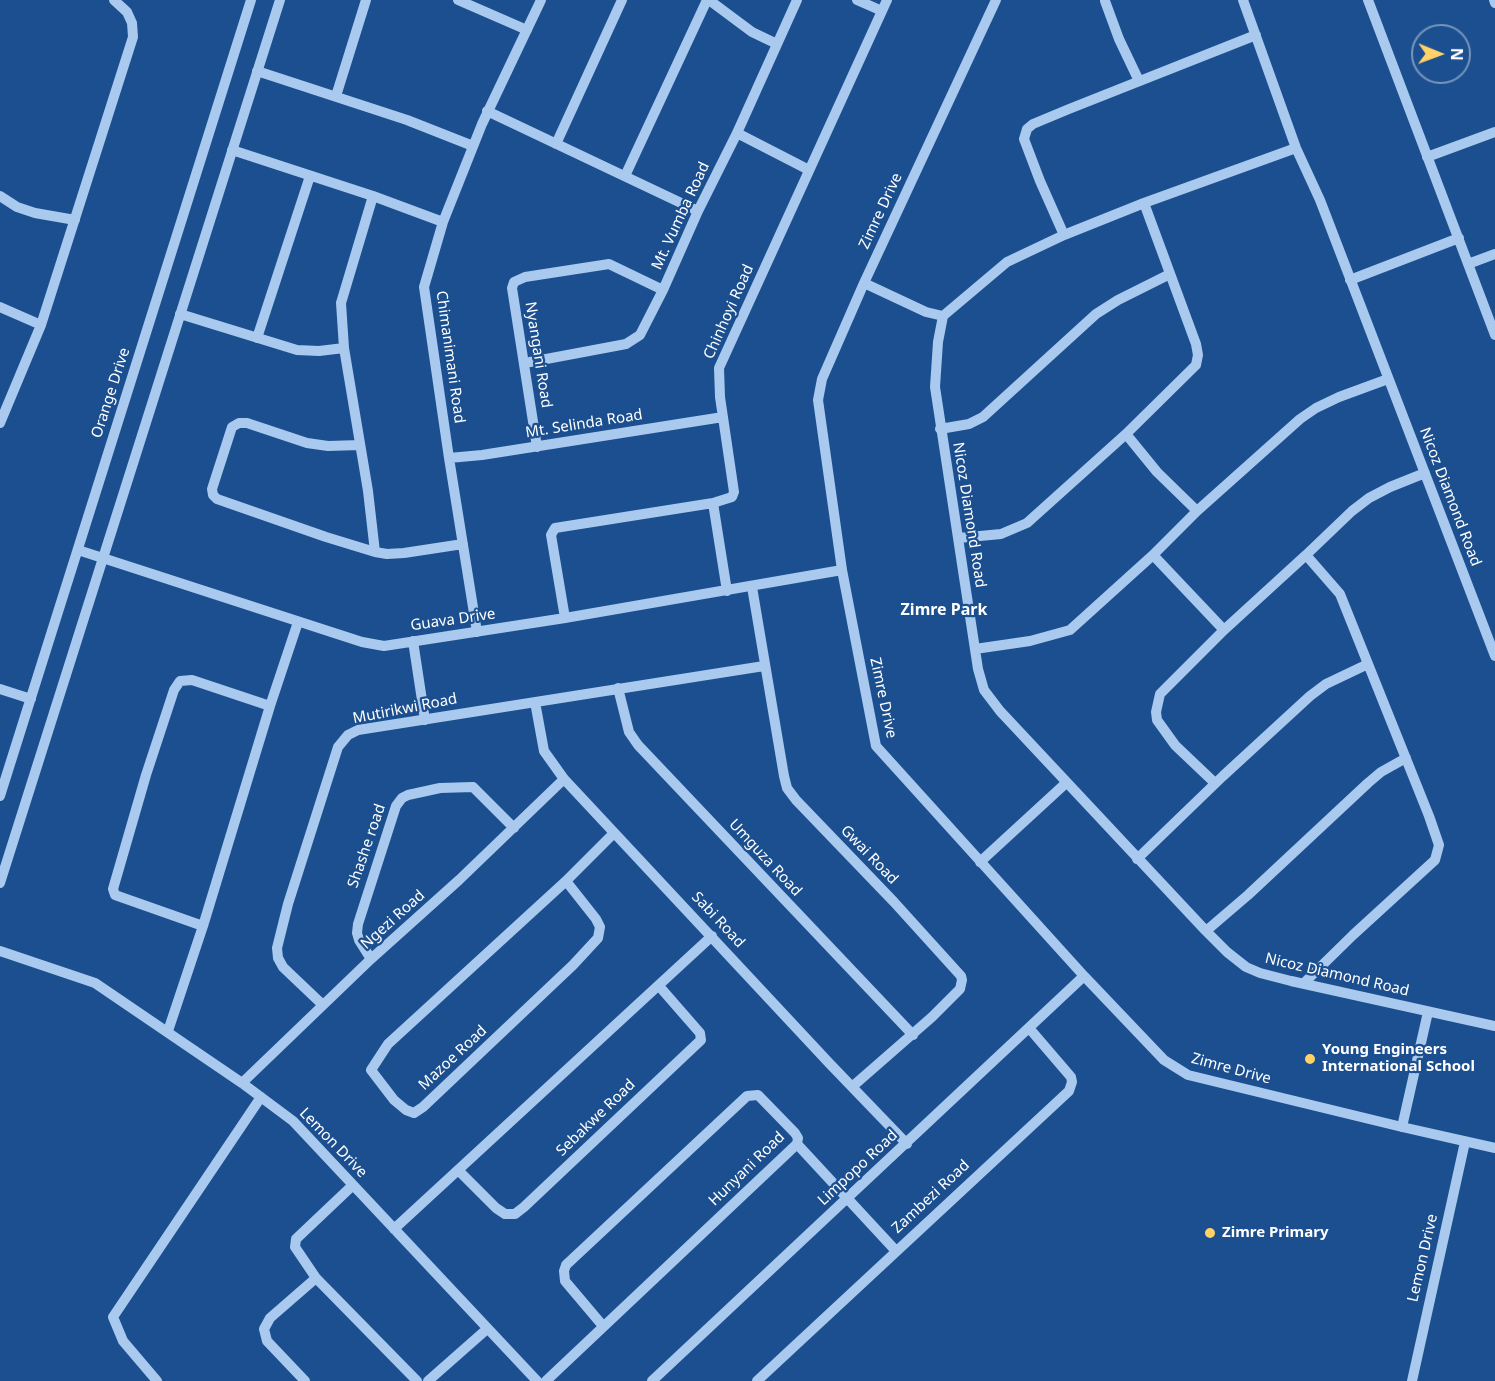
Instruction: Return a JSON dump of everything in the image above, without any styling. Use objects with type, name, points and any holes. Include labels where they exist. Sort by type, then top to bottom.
[{"type":"street","points":[[0,423],[41,325],[133,37],[132,24],[127,12],[114,0]]},
{"type":"street","name":"Orange Drive","points":[[0,796],[251,0]]},
{"type":"street","points":[[0,883],[280,0]]},
{"type":"street","points":[[336,96],[366,0]]},
{"type":"street","points":[[458,0],[527,30]]},
{"type":"street","name":"Chimanimani Road","points":[[477,632],[424,287],[443,222],[487,111],[541,0]]},
{"type":"street","points":[[556,144],[622,0]]},
{"type":"street","points":[[625,176],[708,0],[752,32],[777,44]]},
{"type":"street","name":"Mt. Vumba Road","points":[[525,363],[626,344],[640,335],[737,133],[797,0]]},
{"type":"street","points":[[857,0],[882,11]]},
{"type":"street","name":"Chinhoyi Road","points":[[565,618],[551,535],[555,528],[728,500],[734,492],[723,417],[719,368],[887,0]]},
{"type":"street","name":"Zimre Drive","points":[[996,0],[864,283],[822,379],[818,400],[842,570],[876,746],[1084,976],[1164,1060],[1188,1075],[1495,1148]]},
{"type":"street","name":"Nicoz Diamond Road","points":[[1243,0],[1296,148],[1320,200],[1495,656]]},
{"type":"street","points":[[1368,0],[1495,335]]},
{"type":"street","points":[[1105,1],[1119,39],[1139,81]]},
{"type":"street","points":[[1064,235],[1024,139],[1027,129],[1033,124],[1256,34]]},
{"type":"street","points":[[257,70],[407,120],[473,146]]},
{"type":"street","points":[[487,111],[698,211]]},
{"type":"street","points":[[1427,157],[1495,132]]},
{"type":"street","points":[[737,133],[809,170]]},
{"type":"street","points":[[864,283],[926,312],[943,316],[1007,262],[1064,235],[1144,202],[1296,148]]},
{"type":"street","points":[[232,150],[373,196],[443,222]]},
{"type":"street","points":[[257,338],[310,176]]},
{"type":"street","points":[[0,196],[17,207],[35,213],[75,220]]},
{"type":"street","points":[[373,196],[341,303],[344,348],[368,491],[375,552]]},
{"type":"street","points":[[959,538],[1001,534],[1015,530],[1026,523],[1126,434],[1196,365],[1198,355],[1196,344],[1144,202]]},
{"type":"street","points":[[1350,280],[1459,238]]},
{"type":"street","points":[[1468,264],[1495,254]]},
{"type":"street","name":"Nyangani Road","points":[[537,447],[512,288],[515,280],[609,264],[663,290]]},
{"type":"street","points":[[940,429],[969,424],[983,417],[1096,314],[1118,300],[1170,274]]},
{"type":"street","points":[[0,307],[41,325]]},
{"type":"street","points":[[180,314],[297,350],[319,351],[344,348]]},
{"type":"street","name":"Nicoz Diamond Road","points":[[943,316],[938,342],[935,387],[940,429],[978,669],[984,690],[989,697],[1137,859],[1206,931],[1246,967],[1260,973],[1495,1026]]},
{"type":"street","points":[[975,649],[1039,639],[1070,630],[1153,555],[1197,511],[1316,408],[1388,379]]},
{"type":"street","name":"Mt. Selinda Road","points":[[449,458],[537,447],[723,417]]},
{"type":"street","points":[[360,445],[328,446],[307,443],[247,423],[239,423],[232,427],[212,489],[213,495],[217,499],[375,552],[404,553],[463,544]]},
{"type":"street","points":[[1126,434],[1157,472],[1197,511]]},
{"type":"street","points":[[1215,783],[1175,745],[1157,720],[1156,712],[1160,694],[1224,630],[1352,510],[1390,487],[1425,473]]},
{"type":"street","points":[[713,503],[727,591]]},
{"type":"street","name":"Guava Drive","points":[[78,550],[374,645],[565,618],[842,570]]},
{"type":"street","points":[[1153,555],[1224,630]]},
{"type":"street","points":[[1304,983],[1437,856],[1439,845],[1340,594],[1306,555]]},
{"type":"street","name":"Gwai Road","points":[[752,587],[787,788],[961,976],[960,989],[913,1035],[853,1086]]},
{"type":"street","points":[[168,1031],[298,622]]},
{"type":"street","points":[[413,641],[425,720]]},
{"type":"street","points":[[1137,859],[1215,783],[1326,684],[1368,664]]},
{"type":"street","name":"Mutirikwi Road","points":[[323,1005],[283,967],[278,958],[277,948],[288,904],[338,747],[348,735],[354,731],[764,666]]},
{"type":"street","points":[[203,926],[115,895],[113,890],[146,775],[174,690],[180,681],[192,680],[270,706]]},
{"type":"street","points":[[0,688],[31,699]]},
{"type":"street","name":"Umguza Road","points":[[618,688],[629,732],[638,745],[913,1035]]},
{"type":"street","name":"Sabi Road","points":[[536,702],[544,751],[564,779],[802,1035],[907,1144]]},
{"type":"street","points":[[1206,931],[1368,783],[1381,772],[1406,758]]},
{"type":"street","name":"Ngezi Road","points":[[242,1083],[370,959],[397,937],[564,779]]},
{"type":"street","points":[[980,862],[1066,783]]},
{"type":"street","name":"Shashe road","points":[[370,959],[359,940],[358,924],[396,806],[402,798],[440,788],[472,787],[514,828]]},
{"type":"street","name":"Mazoe Road","points":[[566,881],[596,919],[600,927],[598,938],[573,965],[423,1107],[414,1113],[405,1110],[394,1100],[371,1070],[380,1054],[423,1010],[566,881],[614,833]]},
{"type":"street","points":[[394,1229],[712,936]]},
{"type":"street","name":"Lemon Drive","points":[[0,951],[94,983],[168,1031],[293,1121],[537,1381]]},
{"type":"street","name":"Limpopo Road","points":[[651,1381],[1084,976]]},
{"type":"street","name":"Sebakwe Road","points":[[458,1170],[496,1208],[506,1214],[515,1214],[524,1208],[700,1040],[700,1033],[659,986]]},
{"type":"street","points":[[1402,1127],[1428,1012]]},
{"type":"street","name":"Zambezi Road","points":[[757,1381],[1071,1087],[1071,1077],[1029,1028]]},
{"type":"street","name":"Hunyani Road","points":[[546,1381],[797,1144],[798,1138],[795,1133],[758,1095],[747,1096],[566,1265],[565,1281],[603,1326]]},
{"type":"street","points":[[157,1381],[123,1341],[113,1317],[261,1097]]},
{"type":"street","name":"Lemon Drive","points":[[1412,1381],[1465,1142]]},
{"type":"street","points":[[797,1144],[896,1251]]},
{"type":"street","points":[[353,1185],[294,1243],[316,1278],[417,1381]]},
{"type":"street","points":[[305,1381],[267,1341],[264,1329],[270,1318],[316,1278]]},
{"type":"street","points":[[428,1381],[487,1329]]},
{"type":"place","name":"Young Engineers International School","points":[[1310,1059]]},
{"type":"place","name":"Zimre Primary","points":[[1210,1233]]},
{"type":"district","name":"Zimre Park","points":[[944,610]]}]
